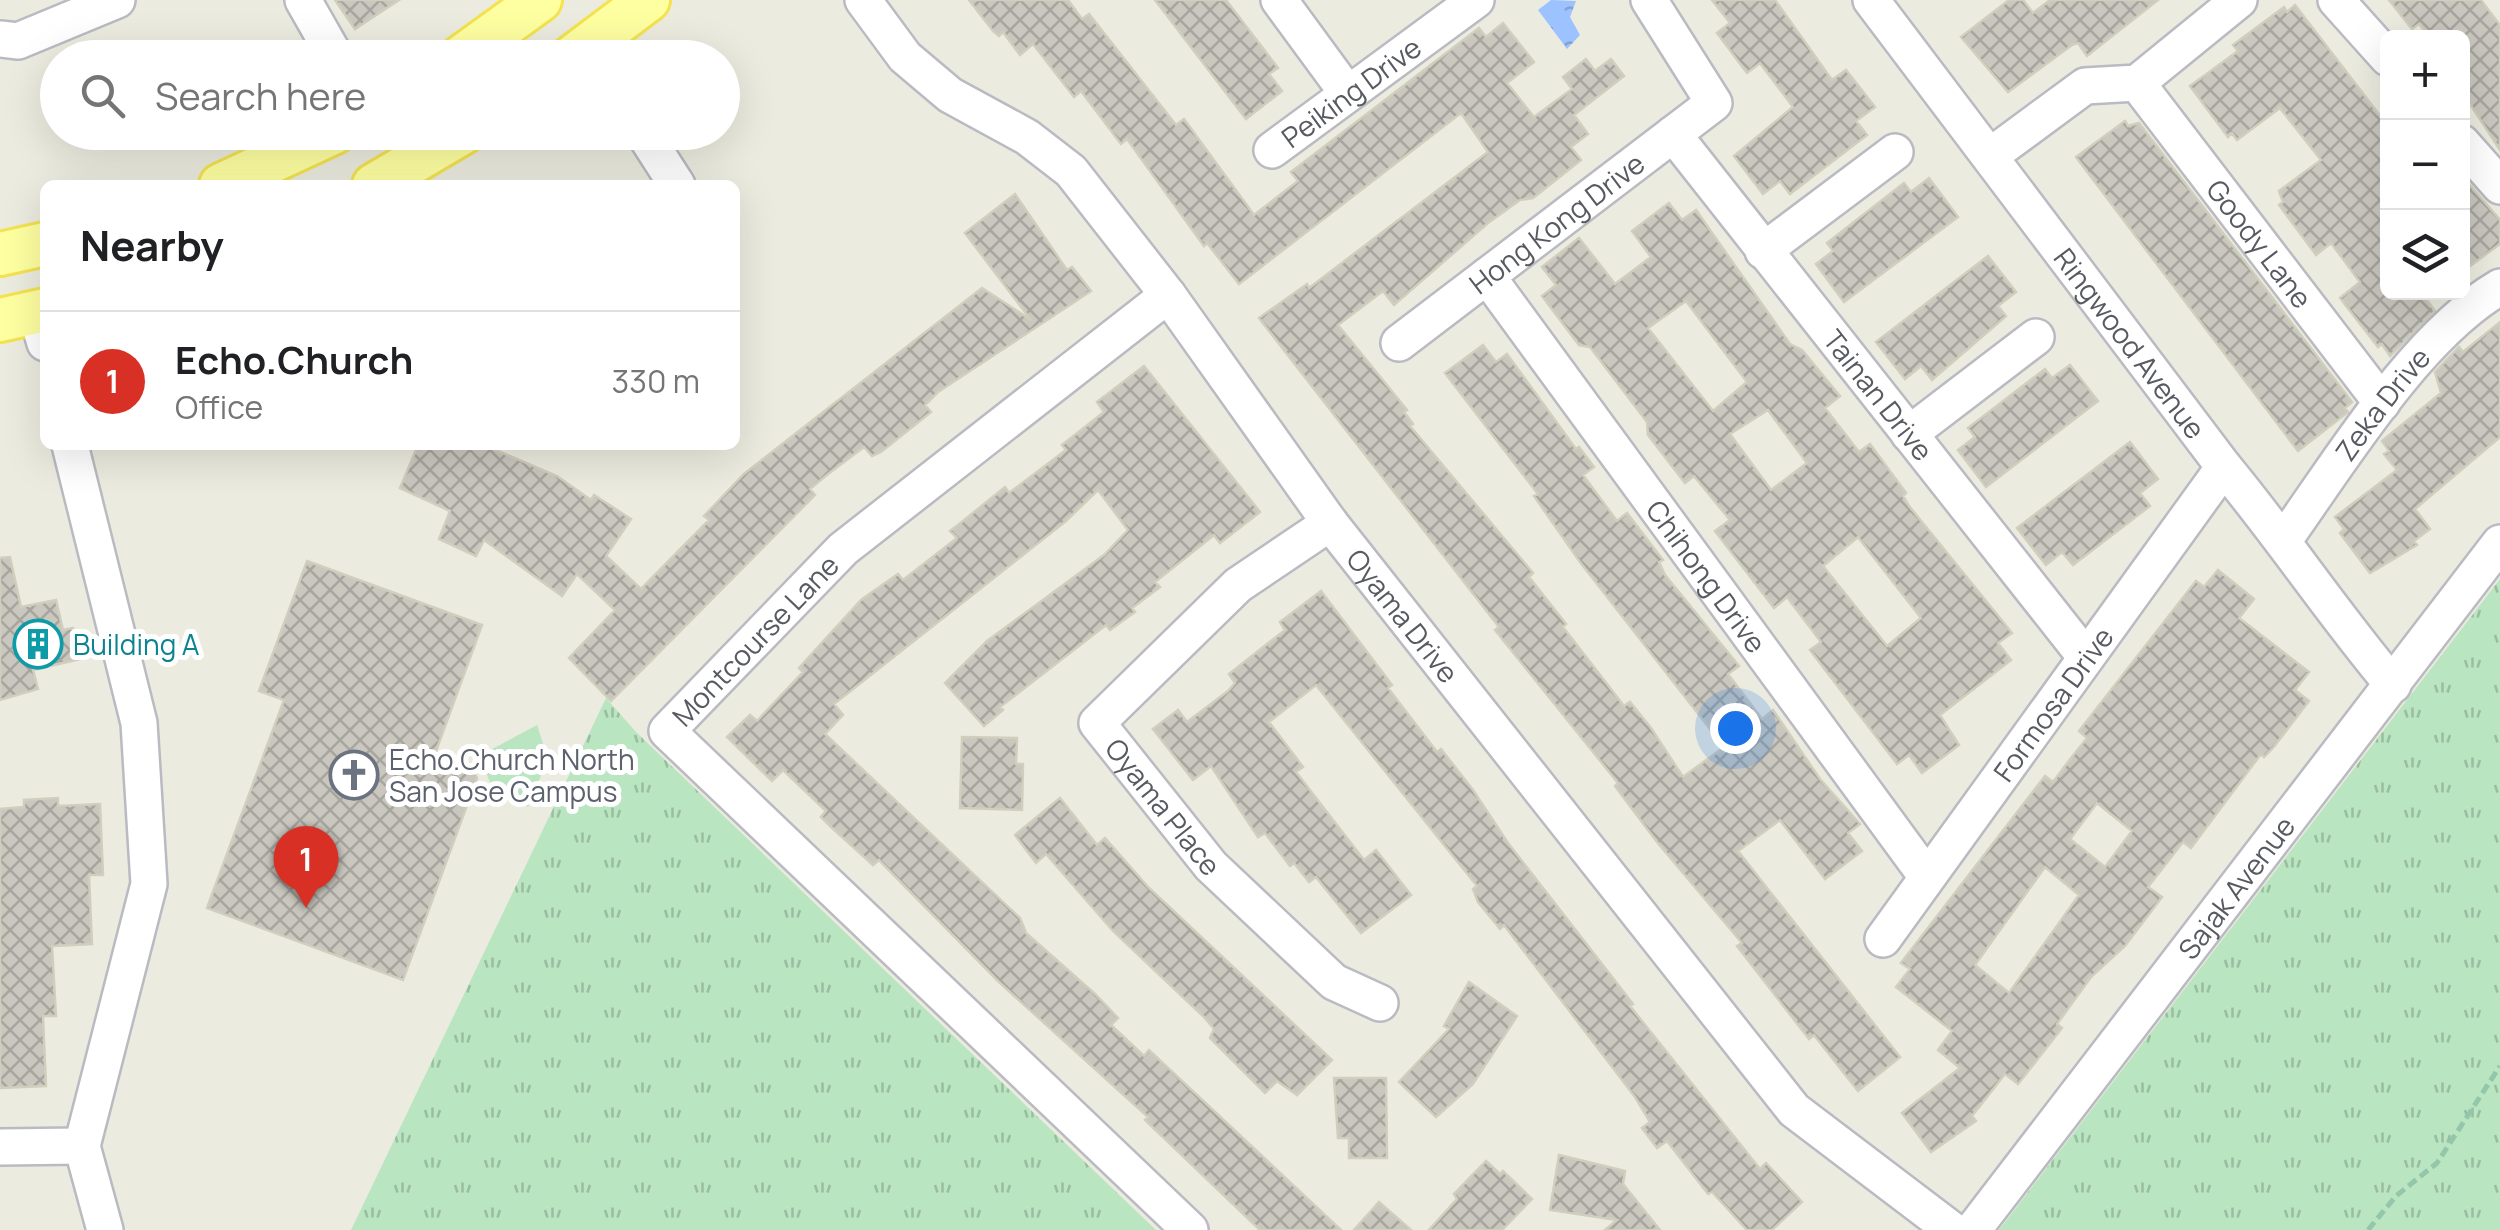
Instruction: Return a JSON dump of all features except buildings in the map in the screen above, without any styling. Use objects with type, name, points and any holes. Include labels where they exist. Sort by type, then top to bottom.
[{"type":"main road","points":[[485,40],[540,0]]},
{"type":"main road","points":[[599,40],[648,0]]},
{"type":"main road","points":[[232,180],[297,150]]},
{"type":"main road","points":[[382,180],[433,150]]},
{"type":"main road","points":[[0,254],[40,245]]},
{"type":"street","points":[[0,39],[18,40],[117,0]]},
{"type":"street","points":[[302,0],[325,40]]},
{"type":"street","name":"Oyama Drive","points":[[863,0],[905,56],[950,95],[1026,137],[1070,171],[1168,296],[1330,523],[1794,1110],[1952,1230]]},
{"type":"street","points":[[1278,0],[1348,94]]},
{"type":"street","name":"Peiking Drive","points":[[1272,150],[1476,0]]},
{"type":"street","name":"Hong Kong Drive","points":[[1399,343],[1714,103],[1649,0]]},
{"type":"street","name":"Ringwood Avenue","points":[[1870,0],[2224,467],[2284,540],[2324,602],[2393,684]]},
{"type":"street","points":[[1990,156],[2085,86],[2137,83],[2239,0]]},
{"type":"street","points":[[2336,0],[2380,49]]},
{"type":"street","name":"Goody Lane","points":[[2137,83],[2382,403]]},
{"type":"street","name":"Tainan Drive","points":[[1673,134],[2084,655]]},
{"type":"street","points":[[655,150],[674,180]]},
{"type":"street","points":[[1763,252],[1896,152]]},
{"type":"street","points":[[2470,153],[2500,186]]},
{"type":"street","name":"Chihong Drive","points":[[1487,276],[1927,877]]},
{"type":"street","name":"Zeka Drive","points":[[2284,540],[2382,403],[2471,304],[2500,287]]},
{"type":"street","name":"Montcourse Lane","points":[[1168,296],[843,549],[667,730],[1190,1230]]},
{"type":"street","points":[[1909,434],[2036,338]]},
{"type":"street","points":[[71,450],[140,723],[149,884],[82,1146],[105,1230]]},
{"type":"street","name":"Formosa Drive","points":[[1883,939],[2084,655],[2224,467]]},
{"type":"street","name":"Oyama Place","points":[[1330,523],[1238,584],[1097,723],[1211,866],[1334,982],[1380,1003]]},
{"type":"street","name":"Sajak Avenue","points":[[1973,1230],[2500,543]]},
{"type":"street","points":[[0,1147],[82,1146]]},
{"type":"path","points":[[2368,1230],[2396,1196],[2437,1163],[2500,1066]]},
{"type":"green space","points":[[2500,579],[2500,1230],[1999,1230]]},
{"type":"green space","points":[[606,698],[636,732],[1156,1230],[351,1230]]},
{"type":"green space","points":[[537,725],[548,759],[528,807],[492,787],[479,756]]},
{"type":"water","points":[[1551,0],[1576,1],[1570,17],[1580,35],[1567,49],[1538,10]]},
{"type":"place","name":"Building A","points":[[38,644]]},
{"type":"place","name":"Echo.Church North San Jose Campus","points":[[354,775]]},
{"type":"place","name":"Echo.Church","points":[[306,908]]}]
